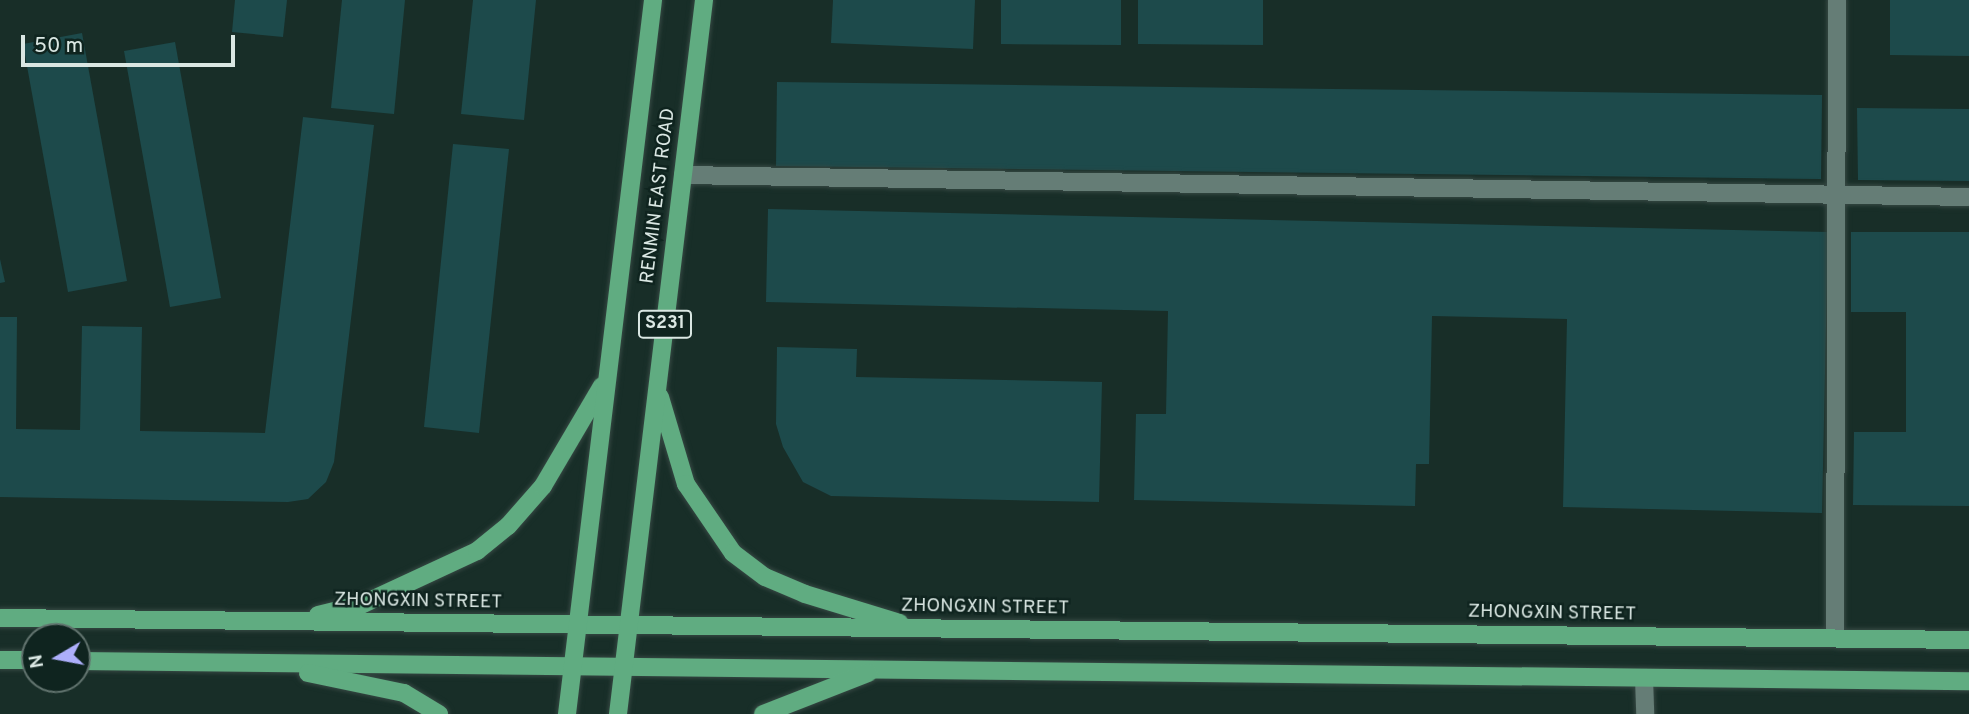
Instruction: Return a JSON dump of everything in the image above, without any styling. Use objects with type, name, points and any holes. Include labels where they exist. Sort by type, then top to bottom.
[{"type":"main road","name":"RENMIN EAST ROAD","points":[[572,667],[653,0]]},
{"type":"main road","name":"RENMIN EAST ROAD","points":[[624,667],[704,0]]},
{"type":"main road","points":[[257,621],[317,615],[363,604],[477,551],[508,526],[543,486],[607,377]]},
{"type":"main road","points":[[658,388],[686,484],[733,553],[765,577],[805,594],[920,629]]},
{"type":"main road","name":"ZHONGXIN STREET","points":[[0,618],[1969,639]]},
{"type":"main road","points":[[0,660],[21,660]]},
{"type":"main road","points":[[91,661],[1969,681]]},
{"type":"main road","points":[[232,662],[340,677],[404,693],[439,714]]},
{"type":"main road","name":"S231","points":[[567,714],[572,667]]},
{"type":"main road","name":"S231","points":[[618,714],[624,667]]},
{"type":"main road","points":[[763,714],[876,670]]},
{"type":"street","points":[[1835,638],[1837,0]]},
{"type":"street","points":[[683,175],[1969,197]]},
{"type":"street","points":[[1644,678],[1645,714]]},
{"type":"building","points":[[235,0],[287,0],[283,37],[232,32]]},
{"type":"building","points":[[342,0],[405,0],[394,114],[331,108]]},
{"type":"building","points":[[473,0],[536,0],[524,120],[461,114]]},
{"type":"building","points":[[833,0],[975,0],[973,49],[831,43]]},
{"type":"building","points":[[1001,0],[1121,0],[1121,45],[1001,44]]},
{"type":"building","points":[[1138,0],[1263,0],[1263,45],[1138,44]]},
{"type":"building","points":[[1890,0],[1969,0],[1969,56],[1890,55]]},
{"type":"building","points":[[82,33],[127,281],[68,292],[23,44]]},
{"type":"building","points":[[175,42],[221,298],[170,307],[124,51]]},
{"type":"building","points":[[777,82],[1822,95],[1821,179],[776,166]]},
{"type":"building","points":[[1857,108],[1969,109],[1969,181],[1858,180]]},
{"type":"building","points":[[303,117],[374,125],[334,462],[326,482],[308,499],[288,502],[0,497],[0,317],[17,317],[16,429],[80,430],[82,326],[142,327],[140,431],[265,433]]},
{"type":"building","points":[[453,144],[509,149],[479,433],[424,427]]},
{"type":"building","points":[[768,209],[1828,232],[1822,513],[1563,507],[1567,319],[1432,316],[1429,464],[1416,464],[1415,506],[1134,500],[1136,414],[1166,414],[1168,311],[766,302]]},
{"type":"building","points":[[1851,232],[1969,232],[1969,506],[1853,505],[1854,432],[1906,432],[1906,312],[1851,312]]},
{"type":"building","points":[[0,259],[5,282],[0,283]]},
{"type":"building","points":[[777,347],[857,349],[856,377],[1102,382],[1099,502],[831,496],[803,482],[783,447],[776,424]]}]
